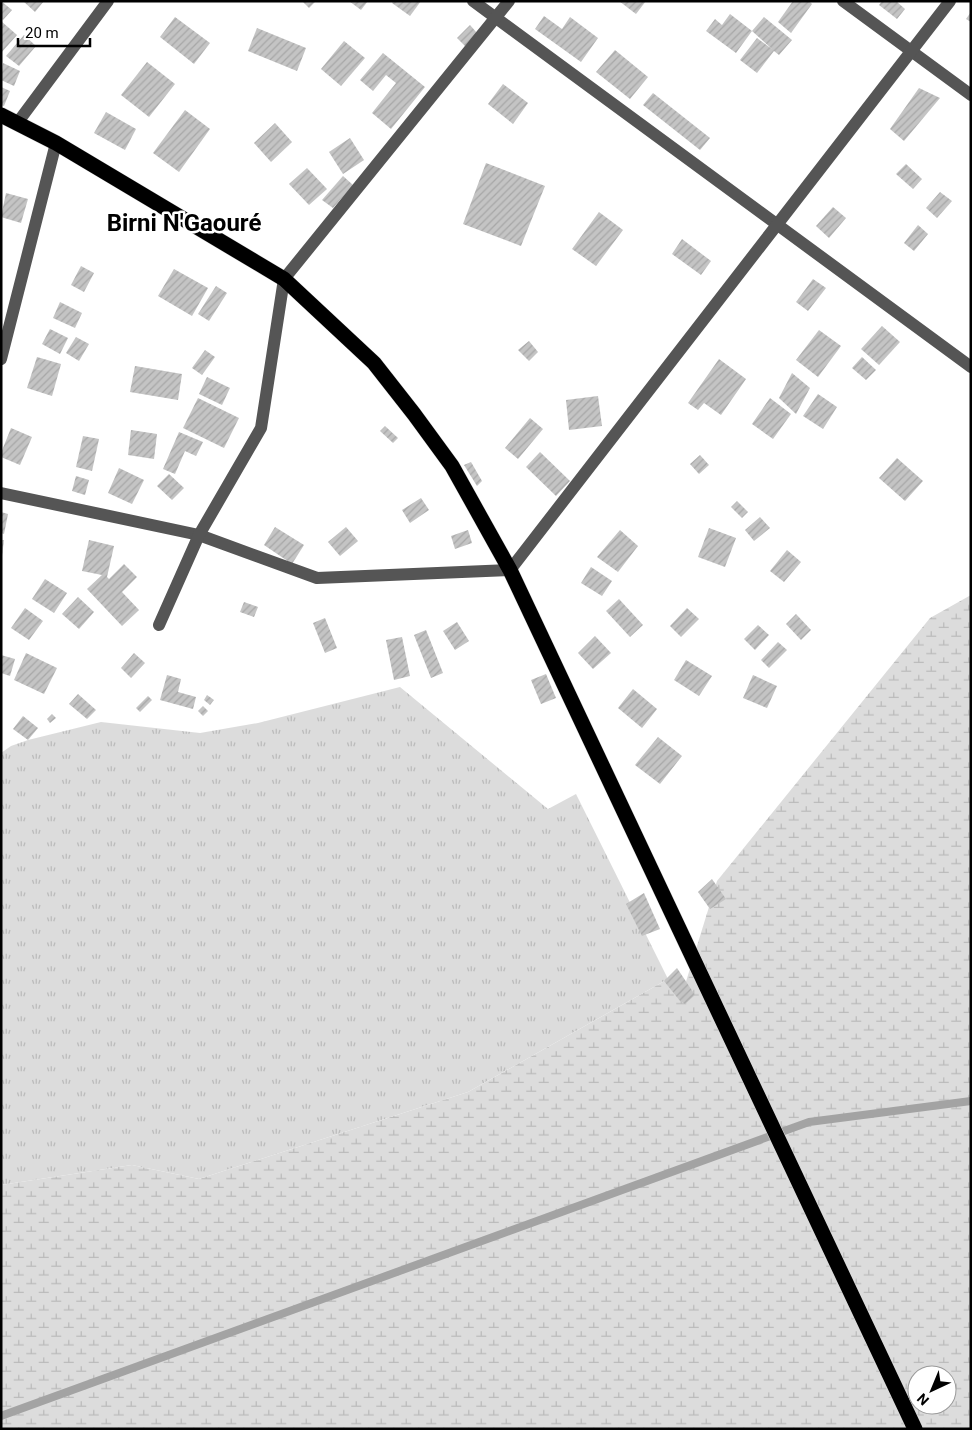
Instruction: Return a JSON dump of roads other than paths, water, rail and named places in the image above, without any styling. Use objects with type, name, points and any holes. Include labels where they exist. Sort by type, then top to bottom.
[{"type":"highway","points":[[1,115],[56,143],[284,279],[374,363],[452,466],[510,570],[915,1429]]},
{"type":"street","points":[[18,122],[108,1]]},
{"type":"street","points":[[473,1],[971,367]]},
{"type":"street","points":[[159,625],[200,535],[261,428],[284,279],[509,1]]},
{"type":"street","points":[[843,1],[971,95]]},
{"type":"street","points":[[1,493],[200,535],[317,578],[510,570],[778,226],[950,1]]},
{"type":"street","points":[[1,359],[56,143]]},
{"type":"waterway","points":[[1,1416],[809,1122],[971,1101]]},
{"type":"district","name":"Birni N'Gaouré","points":[[184,223]]}]
